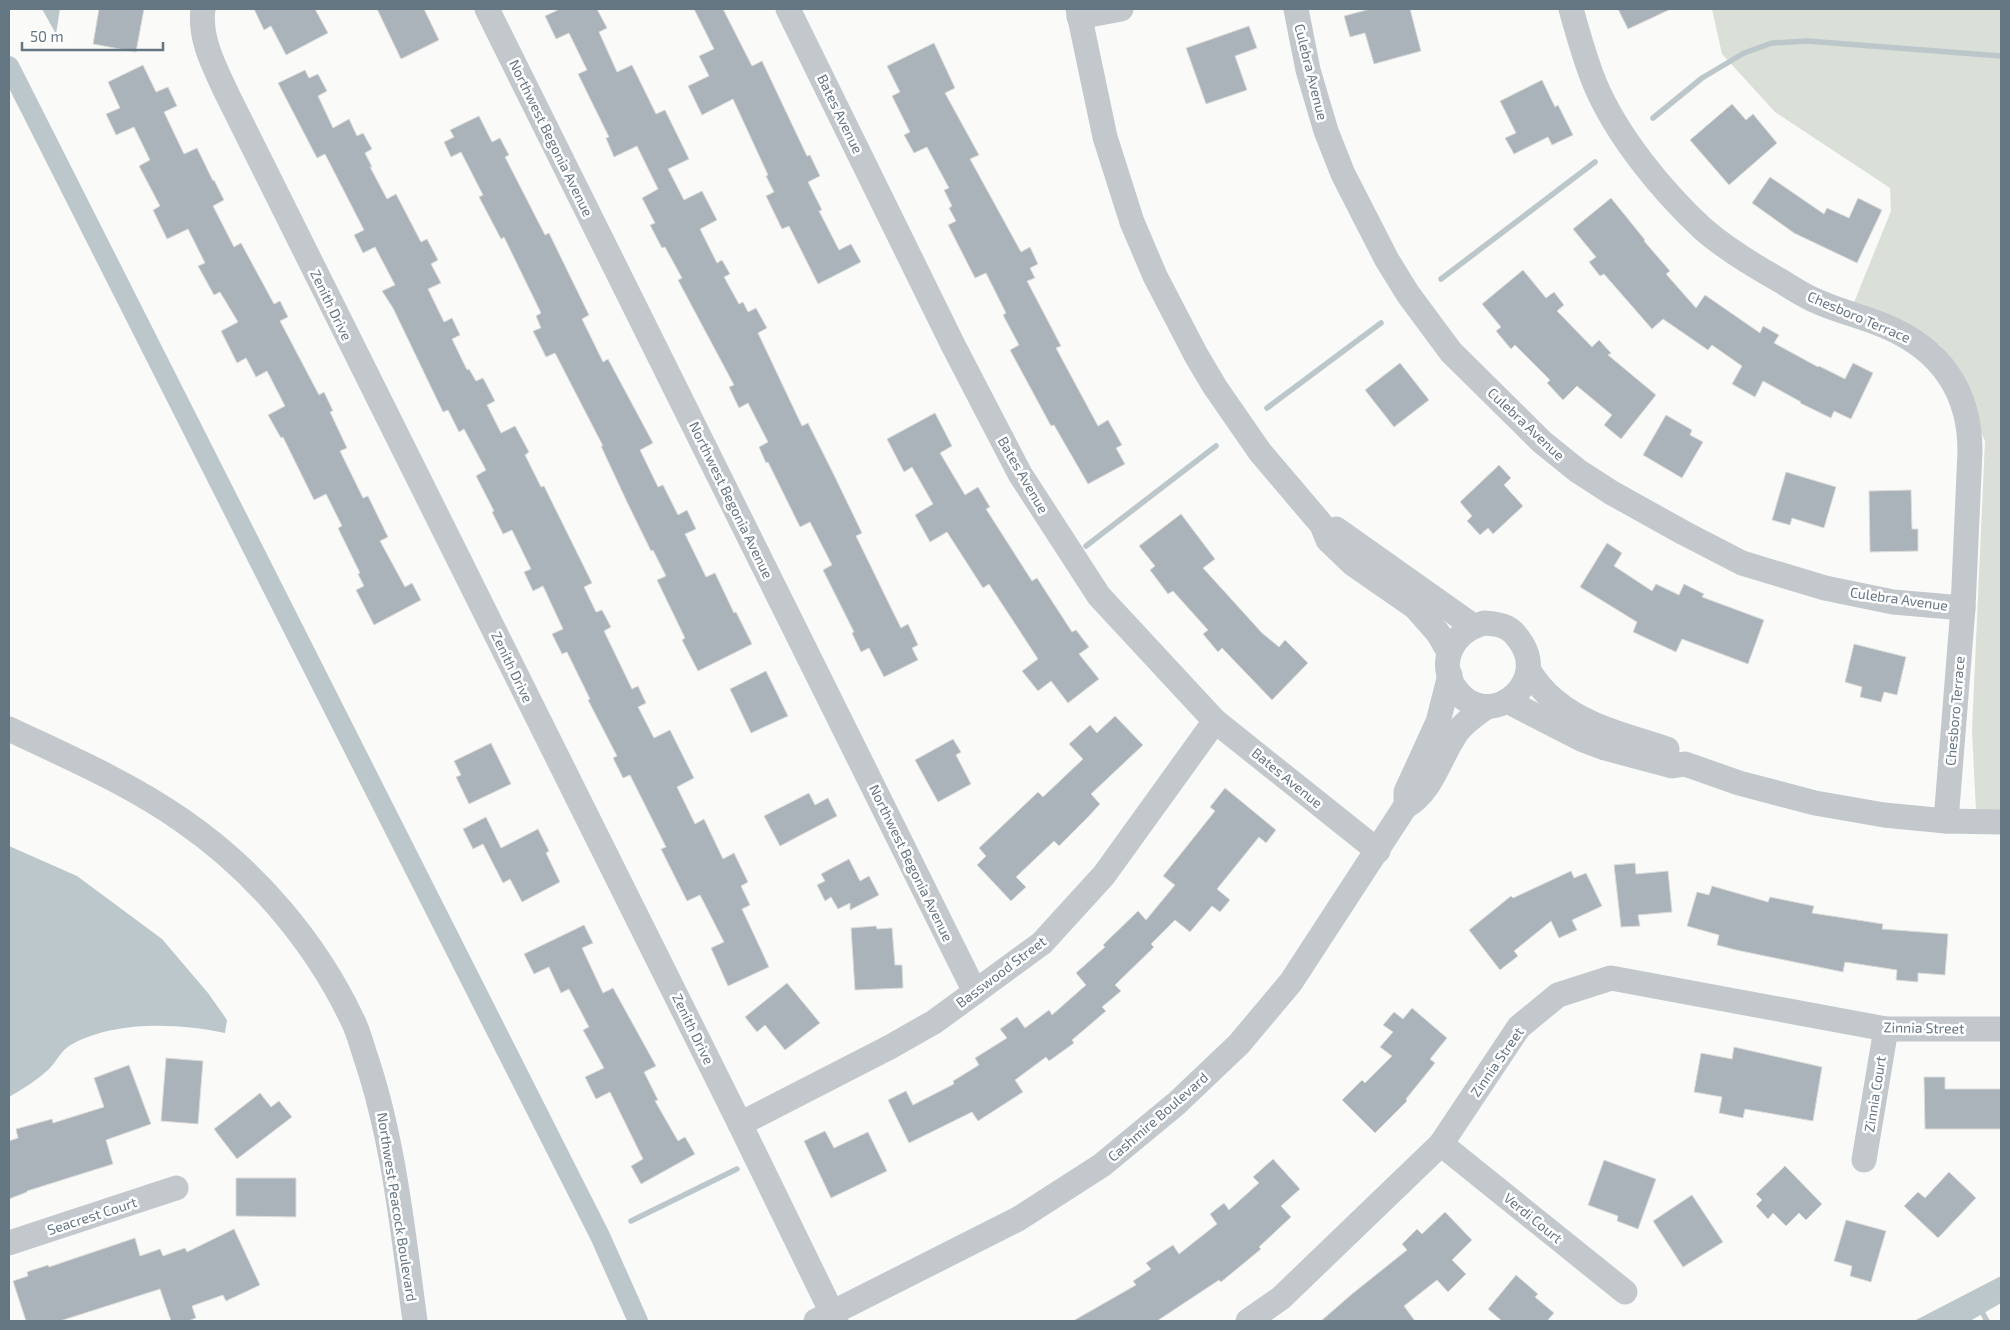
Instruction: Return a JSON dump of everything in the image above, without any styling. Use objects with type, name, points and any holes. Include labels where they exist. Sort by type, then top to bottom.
[{"type":"street","name":"Zenith Drive","points":[[203,9],[205,38],[210,56],[227,94],[740,1124],[828,1319]]},
{"type":"street","name":"Northwest Begonia Avenue","points":[[487,9],[975,992]]},
{"type":"street","name":"Bates Avenue","points":[[788,9],[953,345],[1020,474],[1099,596],[1215,721],[1378,851]]},
{"type":"street","points":[[1121,9],[1079,13],[1105,136],[1132,222],[1155,276],[1196,356],[1260,452],[1322,525],[1328,540],[1353,564],[1400,596],[1427,619],[1438,633],[1449,663],[1455,688],[1463,698],[1473,705],[1496,704],[1605,748],[1672,766],[1685,764],[1739,784],[1815,803],[1884,815],[1946,821],[2001,822]]},
{"type":"street","name":"Culebra Avenue","points":[[1296,9],[1308,70],[1326,132],[1343,174],[1386,260],[1408,294],[1451,352],[1542,442],[1578,471],[1612,493],[1684,534],[1742,563],[1825,588],[1894,602],[1963,608]]},
{"type":"street","name":"Chesboro Terrace","points":[[1571,9],[1596,86],[1617,127],[1674,200],[1698,224],[1745,260],[1812,300],[1845,314],[1884,325],[1913,339],[1940,363],[1951,378],[1964,407],[1970,436],[1963,608],[1946,821]]},
{"type":"street","points":[[1322,525],[1336,529],[1473,626]]},
{"type":"street","points":[[1449,663],[1453,643],[1473,626],[1484,623],[1505,627],[1515,633],[1524,647],[1529,671],[1542,689],[1555,702],[1572,713],[1600,726],[1678,752],[1685,764]]},
{"type":"street","name":"Cashmire Boulevard","points":[[828,1319],[1018,1219],[1102,1165],[1177,1103],[1239,1044],[1290,982],[1378,851],[1405,807],[1406,792],[1438,722],[1449,663]]},
{"type":"street","points":[[1496,704],[1521,687],[1529,671]]},
{"type":"street","name":"Cashmire Boulevard","points":[[1405,807],[1417,801],[1458,732],[1468,719],[1496,704]]},
{"type":"street","name":"Basswood Street","points":[[740,1124],[890,1047],[934,1022],[1042,943],[1104,875],[1215,721]]},
{"type":"street","name":"Northwest Peacock Boulevard","points":[[9,728],[139,793],[184,821],[233,859],[275,903],[318,959],[352,1020],[374,1081],[389,1144],[415,1321]]},
{"type":"street","name":"Zinnia Street","points":[[1248,1321],[1281,1298],[1441,1144],[1519,1027],[1558,995],[1611,978],[1886,1028],[2001,1028]]},
{"type":"street","name":"Zinnia Court","points":[[1864,1160],[1886,1028]]},
{"type":"street","name":"Verdi Court","points":[[1441,1144],[1625,1292]]},
{"type":"street","name":"Seacrest Court","points":[[9,1243],[176,1188]]},
{"type":"shaded area","points":[[42,9],[60,9],[56,34]]},
{"type":"shaded area","points":[[1712,9],[2001,9],[2001,811],[1976,811],[1972,730],[1985,441],[1940,345],[1853,305],[1891,211],[1890,188],[1775,112],[1722,54]]},
{"type":"shaded area","points":[[9,846],[77,876],[162,939],[208,993],[227,1020],[225,1033],[167,1026],[125,1028],[105,1032],[69,1046],[44,1073],[9,1097]]},
{"type":"shaded area","points":[[2001,1276],[2001,1303],[1970,1321],[1914,1321]]},
{"type":"building","points":[[99,9],[144,9],[136,52],[93,44]]},
{"type":"building","points":[[254,9],[315,9],[328,33],[286,55],[271,26],[264,30]]},
{"type":"building","points":[[377,9],[424,9],[439,40],[401,59]]},
{"type":"building","points":[[560,9],[597,9],[607,28],[599,32],[617,72],[632,65],[656,114],[665,110],[689,159],[668,169],[684,200],[702,191],[717,220],[700,229],[717,263],[722,260],[730,274],[724,277],[739,304],[743,302],[748,312],[756,308],[767,328],[758,333],[802,426],[808,423],[833,473],[862,533],[856,536],[901,628],[908,624],[918,645],[912,648],[918,660],[884,677],[869,648],[861,652],[852,633],[854,632],[823,570],[832,565],[810,522],[800,527],[759,447],[768,442],[748,403],[739,408],[729,387],[734,385],[678,280],[682,278],[665,247],[662,248],[650,225],[655,223],[642,198],[658,189],[637,146],[614,157],[606,138],[609,137],[578,74],[587,70],[569,33],[556,39],[545,16]]},
{"type":"building","points":[[694,9],[723,9],[752,66],[762,61],[807,156],[810,155],[820,176],[808,182],[822,210],[819,211],[839,250],[851,244],[861,262],[818,284],[789,226],[782,229],[766,196],[774,192],[733,99],[702,115],[688,86],[709,76],[699,56],[714,49]]},
{"type":"building","points":[[1370,9],[1410,9],[1421,51],[1374,64],[1365,33],[1350,37],[1344,16]]},
{"type":"building","points":[[1618,9],[1671,9],[1628,29]]},
{"type":"building","points":[[1249,26],[1257,48],[1235,56],[1247,90],[1206,104],[1186,48]]},
{"type":"building","points":[[934,43],[955,88],[945,93],[979,155],[970,159],[1021,252],[1030,247],[1038,264],[1030,268],[1035,278],[1027,281],[1061,346],[1056,348],[1098,426],[1108,420],[1122,445],[1116,448],[1125,464],[1088,484],[1054,425],[1051,426],[1010,350],[1019,345],[1003,315],[1006,313],[986,273],[975,278],[948,225],[956,221],[949,208],[952,206],[944,190],[949,188],[927,147],[914,153],[904,135],[910,132],[892,96],[900,92],[887,66]]},
{"type":"building","points":[[143,65],[156,92],[168,87],[177,106],[164,112],[184,154],[197,148],[214,180],[224,200],[213,206],[234,247],[241,243],[274,304],[280,301],[288,317],[280,321],[319,395],[324,392],[333,411],[330,412],[347,448],[340,451],[363,498],[368,496],[388,537],[380,541],[405,587],[412,583],[421,600],[374,625],[356,590],[364,586],[358,574],[360,573],[338,528],[342,526],[326,494],[314,500],[283,437],[281,438],[268,415],[285,406],[267,371],[256,377],[246,358],[237,363],[221,331],[238,322],[220,292],[214,295],[198,266],[205,263],[188,229],[167,239],[153,210],[160,206],[139,166],[150,160],[134,127],[116,135],[106,114],[120,108],[108,82]]},
{"type":"building","points":[[305,70],[309,78],[318,74],[327,91],[318,96],[333,128],[349,119],[357,136],[363,133],[372,149],[365,153],[372,167],[370,167],[387,199],[396,194],[421,242],[427,239],[438,260],[431,264],[441,283],[428,289],[444,322],[452,318],[460,335],[452,339],[467,370],[469,369],[476,381],[483,378],[495,401],[487,405],[501,433],[515,426],[529,452],[525,455],[541,487],[544,486],[592,583],[584,587],[596,612],[602,610],[611,627],[604,631],[632,689],[638,686],[646,703],[638,707],[654,738],[670,730],[694,778],[677,787],[695,824],[704,819],[723,859],[734,853],[748,882],[741,886],[750,905],[742,909],[769,967],[728,986],[711,948],[724,942],[700,895],[687,901],[661,849],[666,847],[630,775],[623,778],[613,758],[617,756],[588,700],[590,699],[567,652],[562,654],[552,634],[563,629],[543,586],[533,591],[524,572],[531,569],[512,530],[503,534],[492,512],[494,511],[476,476],[486,470],[464,429],[459,432],[448,410],[443,412],[393,308],[382,291],[395,285],[375,247],[363,253],[354,235],[364,230],[325,154],[317,158],[278,83]]},
{"type":"building","points":[[1542,80],[1555,107],[1558,105],[1573,135],[1552,145],[1548,137],[1514,154],[1505,138],[1516,133],[1500,101]]},
{"type":"building","points":[[1732,104],[1746,120],[1753,114],[1777,143],[1729,185],[1690,140]]},
{"type":"building","points":[[479,116],[492,142],[500,138],[509,155],[505,157],[545,235],[549,233],[589,315],[582,319],[603,362],[608,359],[653,443],[640,450],[658,487],[663,485],[678,515],[687,510],[696,529],[685,534],[706,577],[715,573],[734,613],[736,612],[752,644],[698,671],[682,640],[685,638],[657,580],[666,576],[653,550],[651,551],[627,502],[601,446],[603,446],[555,353],[546,357],[533,331],[541,328],[536,316],[541,313],[504,237],[501,239],[479,197],[483,195],[461,152],[451,157],[444,142],[454,137],[450,130]]},
{"type":"building","points":[[1770,177],[1824,214],[1827,208],[1849,218],[1858,198],[1882,210],[1857,263],[1794,233],[1752,203]]},
{"type":"building","points":[[1611,198],[1670,271],[1666,274],[1696,308],[1705,295],[1760,333],[1763,326],[1779,335],[1774,343],[1818,367],[1845,379],[1853,363],[1873,373],[1851,419],[1834,411],[1831,418],[1800,403],[1763,381],[1755,397],[1732,384],[1742,366],[1712,345],[1708,350],[1663,319],[1652,329],[1604,274],[1600,276],[1589,262],[1596,257],[1573,229]]},
{"type":"building","points":[[1523,270],[1546,298],[1554,292],[1564,305],[1557,311],[1592,347],[1599,340],[1611,353],[1608,355],[1656,395],[1621,439],[1604,425],[1612,415],[1577,386],[1563,400],[1547,383],[1550,380],[1515,345],[1511,349],[1496,331],[1501,327],[1482,304]]},
{"type":"building","points":[[1400,363],[1429,400],[1394,427],[1365,390]]},
{"type":"building","points":[[935,413],[952,446],[940,453],[965,495],[978,487],[990,507],[986,509],[1032,581],[1037,578],[1072,632],[1076,630],[1089,647],[1079,654],[1099,679],[1068,703],[1051,681],[1038,691],[1022,671],[1038,659],[989,584],[983,588],[947,532],[930,542],[915,515],[933,504],[912,467],[904,472],[887,439]]},
{"type":"building","points":[[1666,415],[1692,430],[1690,435],[1703,442],[1682,478],[1643,455]]},
{"type":"building","points":[[1499,465],[1511,478],[1504,485],[1523,506],[1493,534],[1488,528],[1480,535],[1467,521],[1472,516],[1460,502]]},
{"type":"building","points":[[1786,472],[1836,487],[1824,528],[1792,518],[1790,525],[1772,520]]},
{"type":"building","points":[[1911,490],[1912,529],[1918,529],[1918,551],[1870,552],[1869,491]]},
{"type":"building","points":[[1181,514],[1215,559],[1203,568],[1262,633],[1279,647],[1285,640],[1308,663],[1272,700],[1222,648],[1218,652],[1203,634],[1208,630],[1173,591],[1168,594],[1150,570],[1155,566],[1139,546]]},
{"type":"building","points":[[1607,543],[1622,553],[1614,566],[1652,591],[1656,584],[1679,595],[1684,584],[1704,594],[1702,597],[1764,620],[1748,664],[1682,639],[1676,652],[1633,632],[1637,622],[1580,587]]},
{"type":"building","points":[[1854,644],[1906,657],[1897,695],[1884,692],[1881,702],[1860,697],[1862,687],[1845,682]]},
{"type":"building","points":[[766,671],[788,716],[751,733],[730,689]]},
{"type":"building","points":[[1115,716],[1143,745],[1091,794],[1100,804],[1088,817],[1059,846],[1054,841],[1016,877],[1026,887],[1011,901],[977,865],[986,856],[979,848],[1038,792],[1043,797],[1083,759],[1069,744],[1090,725],[1097,733]]},
{"type":"building","points":[[953,739],[961,752],[956,755],[971,784],[938,802],[915,760]]},
{"type":"building","points":[[491,743],[511,784],[469,804],[456,777],[461,775],[454,761]]},
{"type":"building","points":[[1225,788],[1276,830],[1266,843],[1259,837],[1217,889],[1230,900],[1220,912],[1212,906],[1190,932],[1175,920],[1151,944],[1154,947],[1115,985],[1121,991],[1102,1007],[1106,1011],[1072,1040],[1074,1043],[1049,1061],[1046,1057],[1015,1080],[1023,1092],[978,1121],[972,1112],[909,1143],[888,1100],[906,1091],[913,1105],[954,1084],[953,1081],[979,1065],[975,1058],[1007,1038],[1000,1029],[1017,1017],[1025,1028],[1049,1010],[1052,1015],[1086,985],[1076,973],[1105,947],[1103,945],[1138,911],[1146,920],[1175,885],[1163,876],[1215,811],[1210,807]]},
{"type":"building","points":[[809,793],[815,805],[828,798],[837,816],[780,846],[764,816]]},
{"type":"building","points":[[486,817],[501,848],[538,829],[549,851],[546,853],[560,882],[522,902],[510,879],[503,883],[483,844],[473,849],[463,829]]},
{"type":"building","points":[[849,859],[860,881],[869,876],[879,895],[850,910],[850,903],[838,909],[831,897],[825,901],[817,885],[825,881],[821,874]]},
{"type":"building","points":[[1635,863],[1636,874],[1668,871],[1672,912],[1638,915],[1640,926],[1621,927],[1614,865]]},
{"type":"building","points":[[1571,871],[1574,878],[1586,873],[1602,906],[1572,920],[1577,930],[1559,938],[1551,921],[1514,951],[1518,956],[1500,970],[1469,930],[1511,896],[1513,898]]},
{"type":"building","points":[[1712,886],[1768,902],[1770,897],[1814,906],[1812,913],[1883,924],[1882,929],[1948,934],[1945,975],[1918,973],[1918,982],[1896,980],[1897,970],[1845,962],[1843,972],[1717,945],[1719,935],[1687,926],[1697,892],[1709,895]]},
{"type":"building","points":[[584,925],[593,943],[582,948],[603,993],[613,988],[656,1066],[644,1072],[658,1100],[655,1101],[678,1141],[685,1137],[695,1154],[641,1184],[631,1166],[643,1159],[610,1092],[596,1099],[585,1077],[604,1068],[583,1030],[589,1027],[569,989],[561,993],[549,967],[534,974],[524,954]]},
{"type":"building","points":[[876,926],[877,929],[892,928],[895,965],[902,965],[903,988],[855,990],[851,928]]},
{"type":"building","points":[[787,983],[820,1023],[785,1050],[765,1025],[757,1032],[745,1017]]},
{"type":"building","points":[[1412,1008],[1447,1038],[1430,1059],[1435,1063],[1406,1099],[1407,1101],[1375,1133],[1342,1100],[1362,1080],[1365,1083],[1392,1056],[1380,1047],[1393,1032],[1383,1025],[1394,1012],[1403,1019]]},
{"type":"building","points":[[1734,1047],[1822,1067],[1813,1121],[1745,1109],[1743,1118],[1719,1113],[1722,1097],[1694,1092],[1701,1053],[1732,1059]]},
{"type":"building","points":[[166,1058],[203,1061],[198,1124],[161,1121]]},
{"type":"building","points":[[129,1065],[151,1124],[106,1140],[113,1164],[27,1191],[9,1199],[9,1141],[18,1138],[16,1129],[52,1119],[53,1123],[104,1107],[94,1078]]},
{"type":"building","points":[[1924,1077],[1945,1077],[1945,1089],[2001,1089],[2001,1129],[1925,1129]]},
{"type":"building","points":[[260,1093],[271,1107],[279,1101],[292,1117],[237,1159],[214,1129]]},
{"type":"building","points":[[825,1131],[834,1148],[868,1132],[887,1171],[831,1198],[804,1141]]},
{"type":"building","points":[[1273,1159],[1300,1189],[1281,1206],[1291,1217],[1259,1247],[1261,1249],[1221,1282],[1219,1280],[1157,1321],[1073,1321],[1136,1285],[1133,1281],[1151,1269],[1146,1263],[1173,1245],[1179,1254],[1217,1224],[1210,1214],[1224,1203],[1229,1210],[1259,1183],[1253,1177]]},
{"type":"building","points":[[1604,1160],[1656,1179],[1638,1229],[1617,1221],[1618,1216],[1588,1205]]},
{"type":"building","points":[[1785,1166],[1822,1204],[1806,1220],[1799,1213],[1786,1226],[1773,1213],[1768,1219],[1756,1206],[1762,1200],[1756,1194]]},
{"type":"building","points":[[1949,1172],[1976,1198],[1938,1238],[1904,1206],[1918,1192],[1925,1198]]},
{"type":"building","points":[[236,1178],[296,1178],[296,1217],[236,1216]]},
{"type":"building","points":[[1692,1195],[1723,1242],[1683,1267],[1653,1221]]},
{"type":"building","points":[[1445,1212],[1472,1240],[1452,1260],[1466,1274],[1448,1292],[1437,1280],[1404,1306],[1415,1321],[1321,1321],[1407,1250],[1402,1244],[1417,1229],[1422,1234]]},
{"type":"building","points":[[1846,1220],[1886,1231],[1871,1282],[1850,1276],[1852,1266],[1834,1261]]},
{"type":"building","points":[[234,1229],[260,1285],[226,1301],[223,1295],[192,1306],[196,1318],[188,1321],[171,1321],[160,1289],[60,1321],[26,1321],[13,1281],[28,1276],[27,1272],[48,1265],[49,1267],[135,1238],[140,1256],[160,1249],[163,1256],[185,1248],[187,1252]]},
{"type":"building","points":[[1516,1275],[1538,1294],[1535,1297],[1554,1313],[1547,1321],[1502,1321],[1488,1309]]},
{"type":"waterway","points":[[1653,118],[1702,78],[1744,53],[1772,43],[1807,41],[2001,56]]},
{"type":"waterway","points":[[9,66],[600,1236],[638,1321]]},
{"type":"waterway","points":[[1441,279],[1595,162]]},
{"type":"waterway","points":[[1267,408],[1381,323]]},
{"type":"waterway","points":[[1086,546],[1216,446]]},
{"type":"waterway","points":[[631,1221],[737,1169]]},
{"type":"waterway","points":[[1982,1312],[1987,1321]]}]
